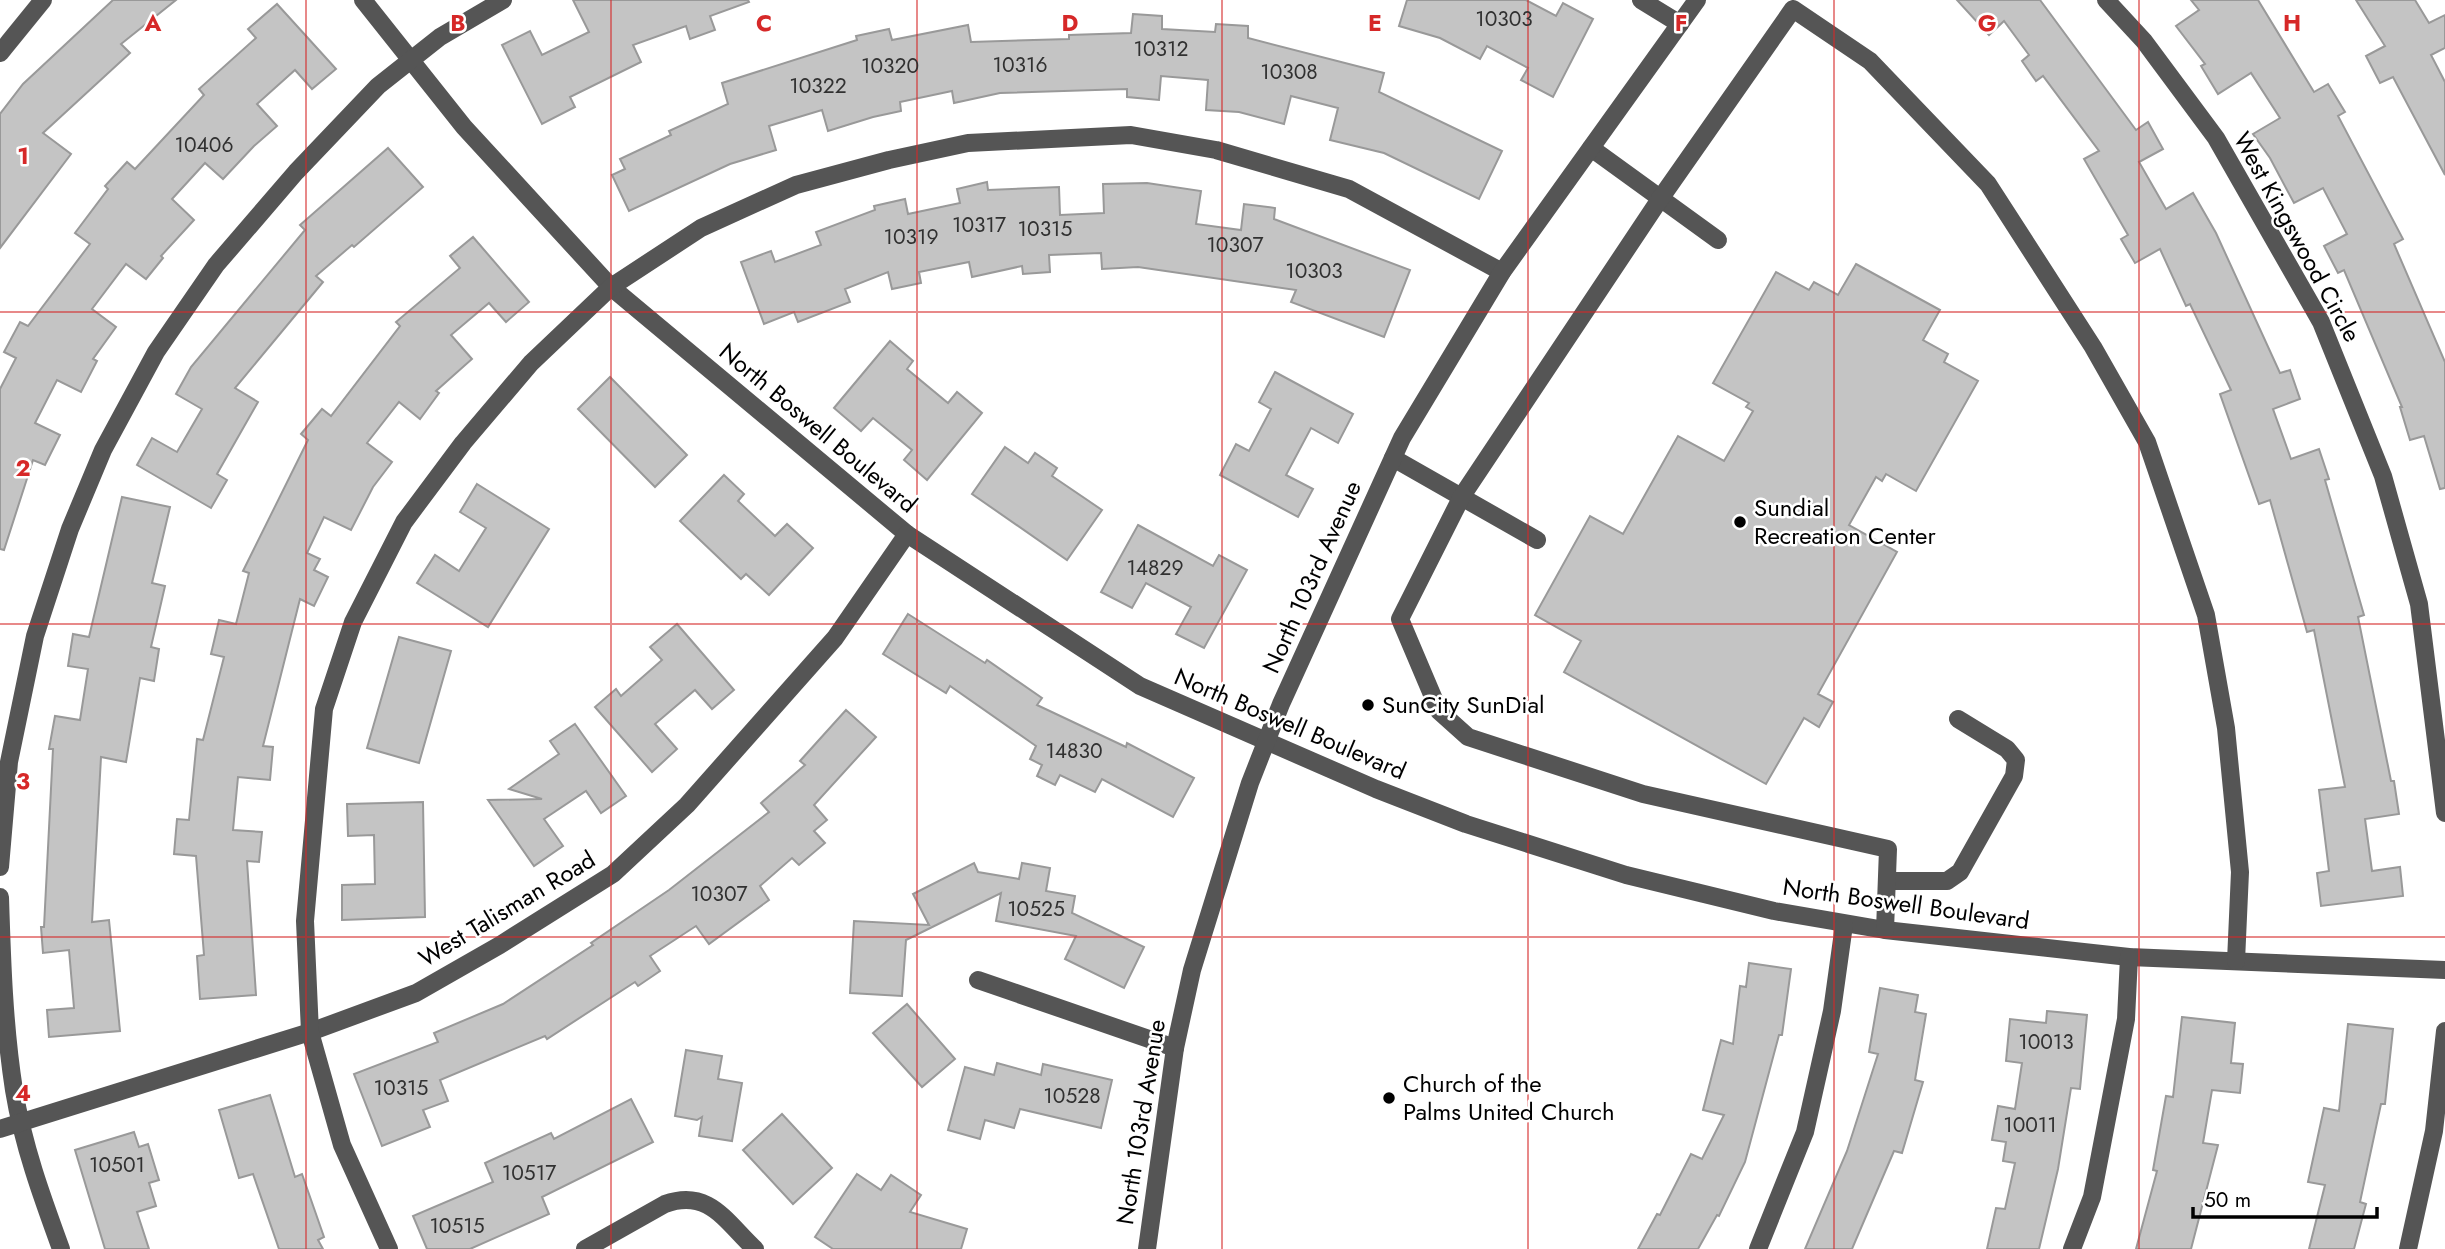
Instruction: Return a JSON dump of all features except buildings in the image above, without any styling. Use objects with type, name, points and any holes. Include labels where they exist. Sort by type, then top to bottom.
[{"type":"street","points":[[0,52],[43,0]]},
{"type":"street","name":"North Boswell Boulevard","points":[[363,0],[464,127],[611,287],[907,534],[1140,686],[1387,794],[1534,847],[1668,887],[1844,925],[2129,957],[2445,970]]},
{"type":"street","points":[[0,867],[9,762],[35,636],[70,528],[103,450],[156,352],[216,265],[296,172],[378,86],[440,37],[503,0]]},
{"type":"street","points":[[1641,0],[1680,24]]},
{"type":"street","name":"North 103rd Avenue","points":[[1147,1249],[1175,1048],[1192,970],[1229,848],[1281,704],[1402,438],[1502,272],[1697,0]]},
{"type":"street","name":"West Kingswood Circle","points":[[2106,0],[2144,41],[2216,138],[2321,322],[2383,476],[2419,604],[2445,813]]},
{"type":"street","points":[[1885,930],[1888,849],[1643,794],[1468,737],[1439,710],[1400,619],[1462,496],[1660,198],[1793,9],[1870,61],[1988,184],[2094,347],[2147,442],[2206,615],[2226,728],[2240,872],[2236,961]]},
{"type":"street","points":[[389,1249],[342,1145],[310,1032],[305,921],[324,709],[353,622],[404,522],[463,443],[531,363],[611,287],[701,228],[796,185],[889,160],[968,144],[1131,135],[1216,150],[1349,189],[1502,272]]},
{"type":"street","points":[[1591,148],[1718,240]]},
{"type":"street","points":[[1393,458],[1537,540]]},
{"type":"street","name":"West Talisman Road","points":[[0,1129],[310,1032],[416,993],[613,874],[687,805],[826,648],[907,534]]},
{"type":"street","points":[[1887,881],[1947,881],[1960,872],[2014,776],[2016,760],[2007,749],[1958,719]]},
{"type":"street","points":[[0,898],[2,996],[15,1091],[34,1176],[61,1249]]},
{"type":"street","points":[[1758,1249],[1805,1132],[1832,1011],[1844,925]]},
{"type":"street","points":[[2072,1249],[2092,1197],[2126,1019],[2129,957]]},
{"type":"street","points":[[978,980],[1175,1048]]},
{"type":"street","points":[[2408,1249],[2434,1131],[2445,1031]]},
{"type":"street","points":[[585,1249],[665,1204],[677,1199],[691,1198],[713,1207],[755,1249]]},
{"type":"place","name":"Sundial Recreation Center","points":[[1740,522]]},
{"type":"place","name":"SunCity SunDial","points":[[1368,705]]},
{"type":"place","name":"Church of the Palms United Church","points":[[1389,1098]]}]
